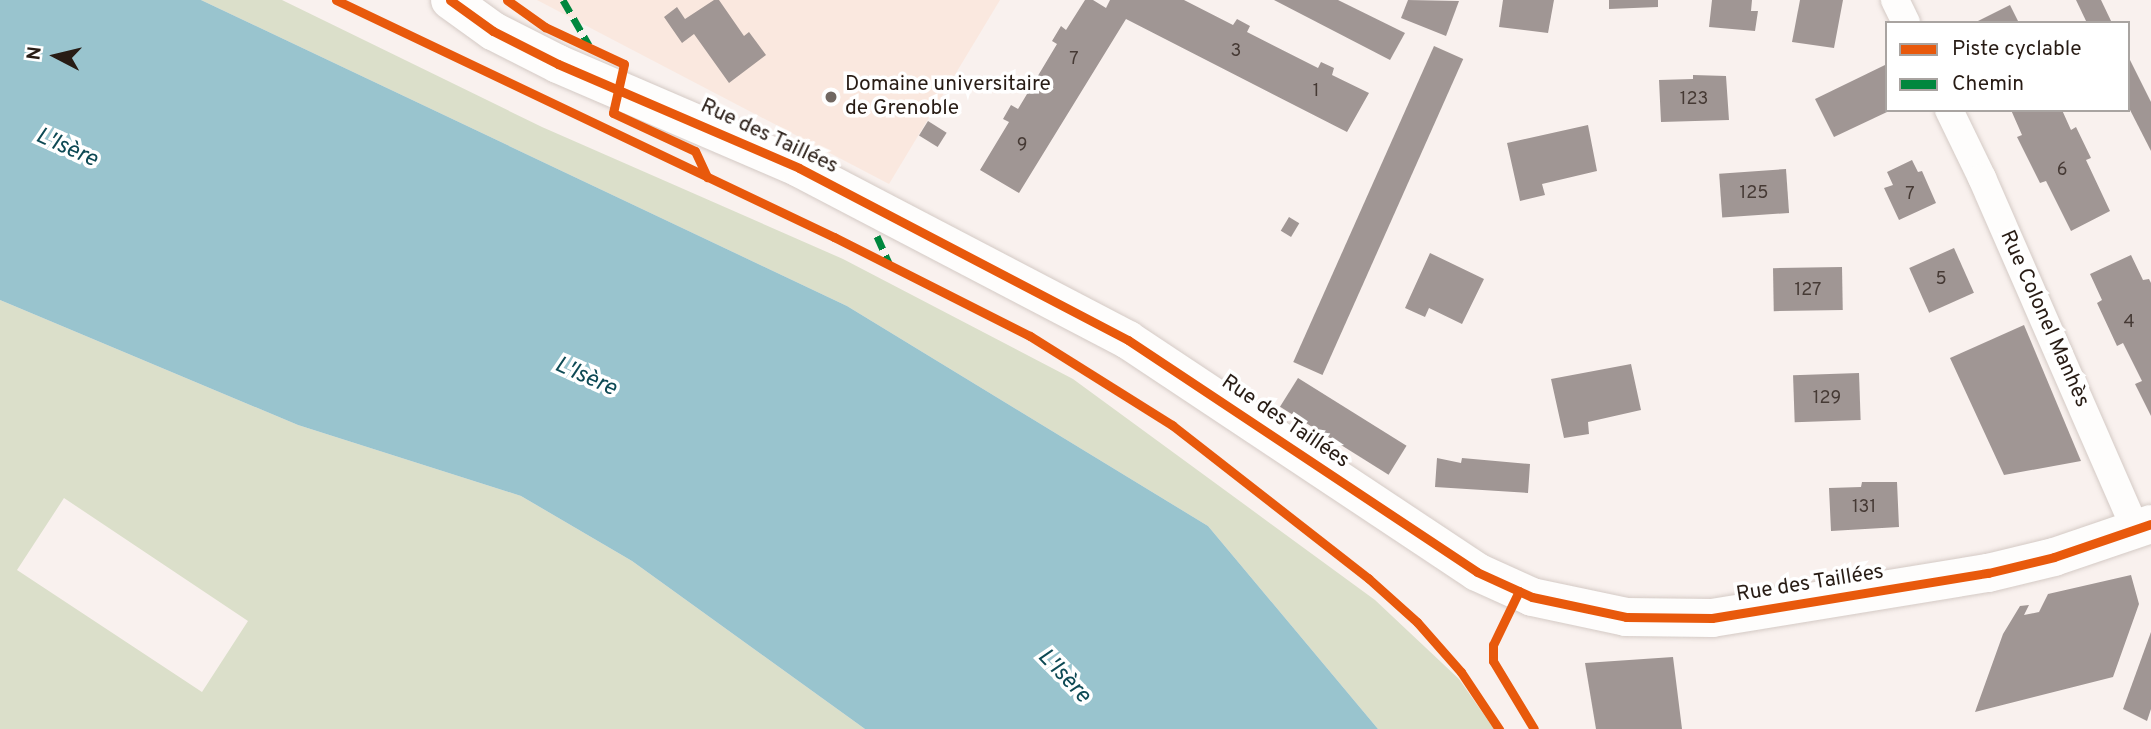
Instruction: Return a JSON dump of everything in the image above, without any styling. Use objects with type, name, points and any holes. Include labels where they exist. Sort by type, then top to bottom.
[{"type":"street","name":"Rue des Taillées","points":[[450,0],[504,37],[558,64],[799,168],[1128,340],[1478,572],[1532,597],[1626,617],[1712,618],[1988,573],[2054,556],[2143,527]]},
{"type":"street","points":[[1895,0],[1905,21]]},
{"type":"street","name":"Rue Colonel Manhès","points":[[1949,112],[2143,527]]},
{"type":"shaded area","name":"Domaine universitaire de Grenoble","points":[[537,0],[1000,0],[889,184]]},
{"type":"green space","points":[[201,0],[282,0],[542,127],[843,259],[1073,379],[1375,600],[1459,679],[1494,729],[1378,729],[1208,526],[847,306]]},
{"type":"green space","points":[[0,300],[298,425],[521,496],[632,561],[865,729],[0,729]],"holes":[[[64,498],[248,621],[202,692],[17,570]]]},
{"type":"water","name":"L'Isère","points":[[0,0],[201,0],[847,306],[1208,526],[1378,729],[865,729],[632,561],[521,496],[298,425],[0,300]]},
{"type":"building","points":[[714,0],[719,0],[744,36],[749,32],[766,55],[729,83],[694,34],[682,43],[664,17],[677,7],[685,19]]},
{"type":"building","points":[[1085,0],[1093,0],[1106,8],[1110,0],[1184,0],[1233,25],[1237,19],[1250,26],[1247,32],[1318,68],[1321,62],[1334,68],[1332,75],[1369,93],[1347,132],[1126,19],[1019,193],[980,170],[1009,122],[1003,119],[1011,105],[1018,109],[1057,44],[1052,41],[1061,26],[1066,30]]},
{"type":"building","points":[[1274,0],[1338,0],[1405,33],[1390,60]]},
{"type":"building","points":[[1408,0],[1459,1],[1446,36],[1401,18]]},
{"type":"building","points":[[1503,0],[1554,0],[1548,33],[1499,27]]},
{"type":"building","points":[[1609,0],[1658,0],[1658,7],[1609,9]]},
{"type":"building","points":[[1712,0],[1752,0],[1751,11],[1758,11],[1755,31],[1709,27]]},
{"type":"building","points":[[1800,0],[1843,0],[1834,48],[1792,42]]},
{"type":"building","points":[[2076,0],[2101,0],[2111,21],[2086,21]]},
{"type":"building","points":[[2010,5],[2018,21],[1978,21]]},
{"type":"building","points":[[1434,46],[1463,59],[1323,375],[1293,362]]},
{"type":"building","points":[[2130,60],[2151,102],[2151,151],[2130,110]]},
{"type":"building","points":[[1885,65],[1887,112],[1834,137],[1815,99]]},
{"type":"building","points":[[1693,75],[1726,76],[1729,120],[1661,122],[1659,80],[1693,79]]},
{"type":"building","points":[[2012,112],[2063,112],[2071,130],[2076,127],[2091,158],[2086,160],[2110,211],[2071,231],[2046,181],[2040,183],[2017,137],[2022,135]]},
{"type":"building","points":[[928,121],[947,133],[938,147],[919,135]]},
{"type":"building","points":[[1588,125],[1597,171],[1542,184],[1545,195],[1520,201],[1507,143]]},
{"type":"building","points":[[1912,160],[1918,172],[1922,171],[1936,203],[1899,220],[1884,188],[1893,185],[1887,172]]},
{"type":"building","points":[[1786,169],[1789,213],[1722,218],[1719,174]]},
{"type":"building","points":[[1289,217],[1299,223],[1291,237],[1281,231]]},
{"type":"building","points":[[1954,248],[1974,293],[1929,313],[1909,268]]},
{"type":"building","points":[[1430,253],[1484,279],[1462,324],[1429,308],[1425,317],[1405,308]]},
{"type":"building","points":[[2131,255],[2143,280],[2149,279],[2151,283],[2151,416],[2135,384],[2142,381],[2123,343],[2117,346],[2097,303],[2102,300],[2090,274]]},
{"type":"building","points":[[1842,267],[1843,310],[1774,311],[1773,268]]},
{"type":"building","points":[[2024,325],[2081,461],[2004,475],[1950,358]]},
{"type":"building","points":[[1631,364],[1641,410],[1588,422],[1589,434],[1564,438],[1551,379]]},
{"type":"building","points":[[1859,373],[1861,420],[1795,422],[1793,375]]},
{"type":"building","points":[[1298,378],[1407,446],[1389,475],[1280,407]]},
{"type":"building","points":[[1437,458],[1461,463],[1462,458],[1530,464],[1528,493],[1435,487]]},
{"type":"building","points":[[1862,482],[1897,482],[1899,527],[1831,531],[1829,488],[1861,487]]},
{"type":"building","points":[[2131,575],[2139,604],[2113,677],[1975,712],[2003,634],[2020,606],[2029,605],[2024,615],[2039,612],[2048,594]]},
{"type":"building","points":[[2151,632],[2151,709],[2147,721],[2123,709]]},
{"type":"building","points":[[1673,657],[1682,729],[1596,729],[1585,663]]},
{"type":"marked path","points":[[563,0],[589,45]]},
{"type":"marked path","points":[[877,236],[889,263]]},
{"type":"cycle path","points":[[336,0],[834,237],[1030,336],[1172,425],[1368,578],[1417,622],[1461,672],[1499,729]]},
{"type":"cycle path","points":[[450,0],[493,31],[558,64],[799,168],[1128,340],[1477,572],[1532,597],[1626,617],[1712,618],[1988,573],[2054,557],[2151,524]]},
{"type":"cycle path","points":[[507,0],[545,27],[624,64],[613,113],[695,151],[707,177]]},
{"type":"cycle path","points":[[1519,591],[1493,645],[1493,661],[1534,729]]},
{"type":"place","name":"Domaine universitaire de Grenoble","points":[[831,97]]}]
